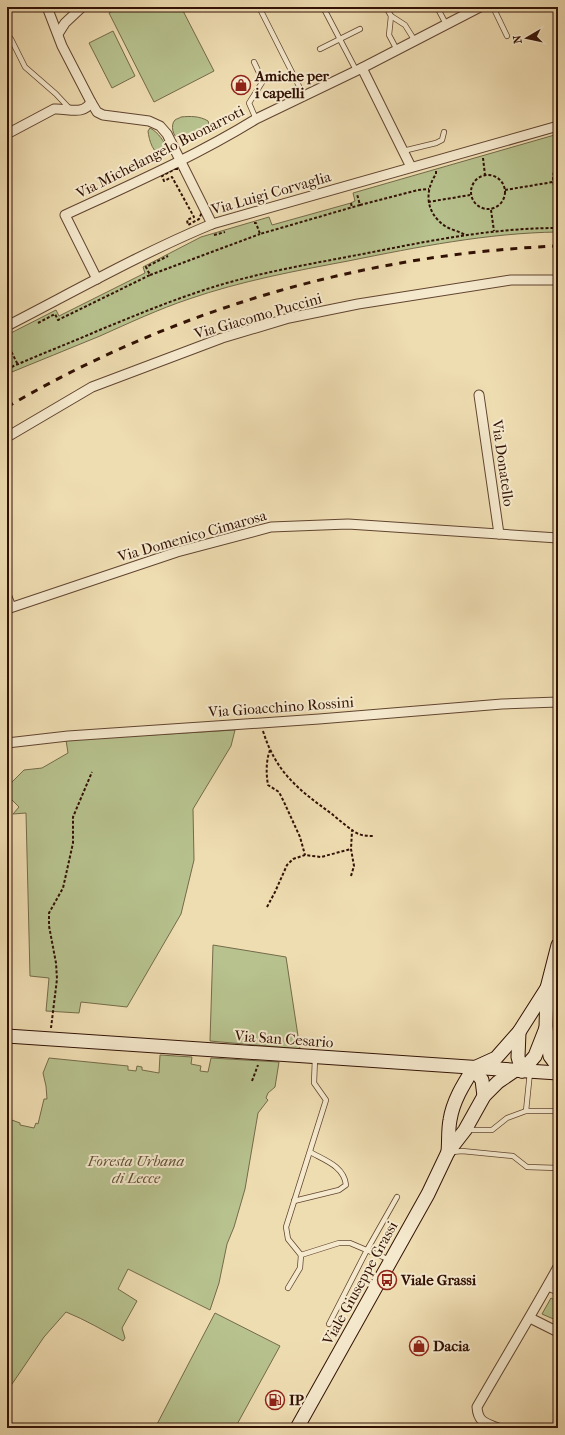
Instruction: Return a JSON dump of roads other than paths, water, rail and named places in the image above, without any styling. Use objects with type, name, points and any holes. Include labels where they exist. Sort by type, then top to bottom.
[{"type":"main road","points":[[558,945],[547,988],[546,1028],[550,1056],[558,1067]]},
{"type":"main road","points":[[484,1096],[482,1080],[473,1069],[496,1058],[519,1032],[547,988]]},
{"type":"main road","name":"Viale Giuseppe Grassi","points":[[297,1428],[428,1194],[448,1152],[465,1130],[484,1096],[498,1082],[522,1071],[534,1056],[546,1028]]},
{"type":"main road","points":[[519,1032],[518,1057],[522,1071]]},
{"type":"main road","name":"Via San Cesario","points":[[7,1036],[558,1074]]},
{"type":"main road","name":"Viale Giuseppe Grassi","points":[[448,1152],[450,1120],[456,1100],[473,1069]]},
{"type":"street","points":[[47,7],[58,34],[91,102],[98,112],[102,115],[149,120],[160,126],[167,134],[212,224]]},
{"type":"street","points":[[58,34],[65,23],[82,7]]},
{"type":"street","name":"Via Michelangelo Buonarroti","points":[[96,279],[66,215],[180,161],[256,119],[415,41],[480,7]]},
{"type":"street","points":[[359,69],[411,167]]},
{"type":"street","points":[[7,134],[54,109],[62,108],[79,111],[88,108],[91,102]]},
{"type":"street","name":"Via Luigi Corvaglia","points":[[8,324],[96,279],[212,224],[558,126]]},
{"type":"street","name":"Via Giacomo Puccini","points":[[7,437],[92,387],[222,338],[289,318],[358,304],[511,280],[558,280]]},
{"type":"street","name":"Via Donatello","points":[[479,395],[499,534]]},
{"type":"street","name":"Via Domenico Cimarosa","points":[[9,608],[177,552],[271,527],[348,524],[558,538]]},
{"type":"street","points":[[7,597],[9,608]]},
{"type":"street","name":"Via Gioacchino Rossini","points":[[7,743],[68,736],[495,705],[558,702]]},
{"type":"street","points":[[498,1428],[482,1421],[478,1415],[477,1407],[520,1331],[530,1318],[558,1267]]},
{"type":"street","points":[[548,1286],[558,1290]]},
{"type":"street","points":[[530,1318],[558,1332]]},
{"type":"lane","points":[[259,7],[304,96]]},
{"type":"lane","points":[[323,7],[340,39],[359,69]]},
{"type":"lane","points":[[386,7],[391,16],[405,25],[415,41]]},
{"type":"lane","points":[[437,7],[446,24]]},
{"type":"lane","points":[[493,7],[508,36]]},
{"type":"lane","points":[[391,16],[389,35],[397,50]]},
{"type":"lane","points":[[320,49],[360,29]]},
{"type":"lane","points":[[11,39],[25,67],[72,110]]},
{"type":"lane","points":[[254,62],[263,81],[249,103],[256,119]]},
{"type":"lane","points":[[403,151],[436,144],[442,140],[444,132]]},
{"type":"lane","points":[[288,1288],[300,1268],[301,1255],[288,1238],[286,1227],[326,1100],[314,1083],[316,1058]]},
{"type":"lane","points":[[522,1071],[526,1111]]},
{"type":"lane","points":[[465,1130],[492,1130],[507,1118],[526,1111],[558,1111]]},
{"type":"lane","points":[[448,1152],[462,1151],[513,1156],[527,1167],[558,1168]]},
{"type":"lane","points":[[294,1201],[339,1190],[346,1185],[345,1177],[339,1169],[310,1152]]},
{"type":"lane","points":[[329,1324],[367,1250],[397,1197]]},
{"type":"lane","points":[[301,1255],[339,1243],[350,1243],[391,1261]]},
{"type":"railway","points":[[7,407],[71,372],[136,342],[204,315],[272,293],[342,275],[414,261],[485,251],[558,246]]},
{"type":"place","name":"Amiche per i capelli","points":[[241,85]]},
{"type":"place","name":"Viale Grassi","points":[[387,1280]]},
{"type":"place","name":"Dacia","points":[[419,1346]]},
{"type":"place","name":"IP","points":[[275,1400]]},
{"type":"park label","name":"Foresta Urbana di Lecce","points":[[136,1170]]}]
